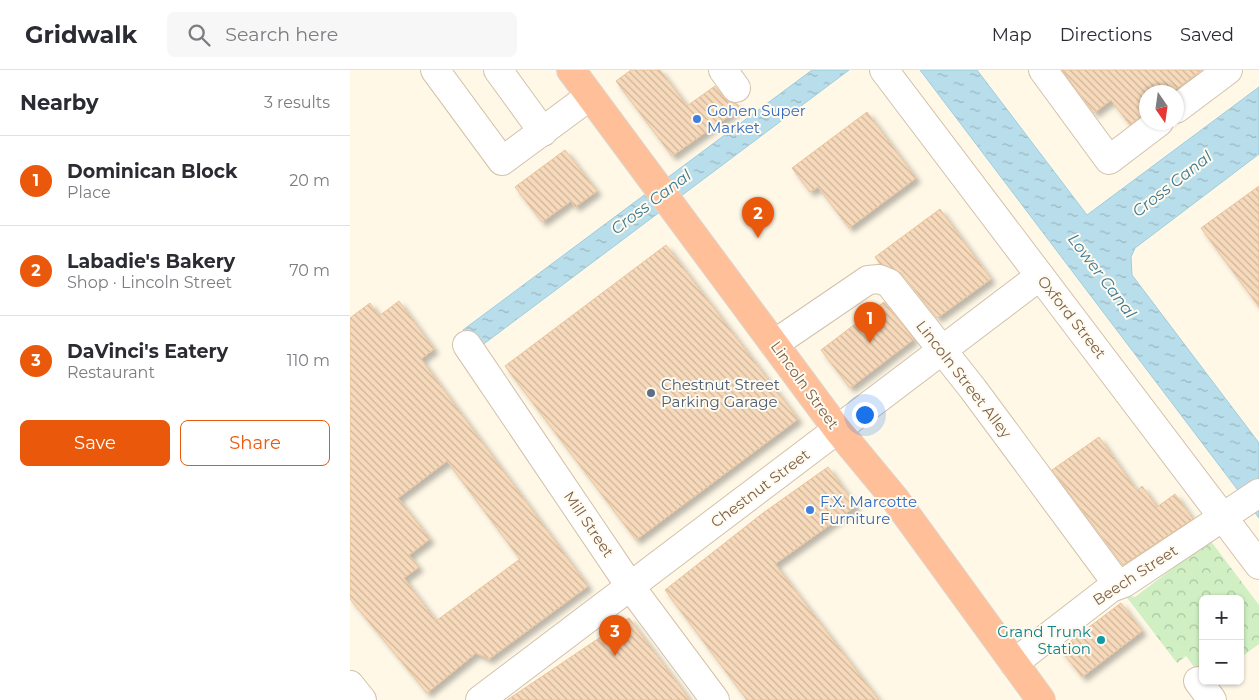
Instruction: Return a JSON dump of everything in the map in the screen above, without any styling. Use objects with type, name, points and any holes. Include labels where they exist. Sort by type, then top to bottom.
[{"type":"highway","name":"Lincoln Street","points":[[571,70],[837,429],[896,499],[1041,700]]},
{"type":"street","points":[[435,70],[502,161],[590,96]]},
{"type":"street","points":[[498,70],[543,132]]},
{"type":"street","name":"Oxford Street","points":[[884,70],[1139,404],[1240,506],[1259,565]]},
{"type":"street","points":[[1043,70],[1109,160],[1148,130]]},
{"type":"street","points":[[1184,103],[1228,70]]},
{"type":"street","name":"Chestnut Street","points":[[480,700],[1040,276]]},
{"type":"street","name":"Lincoln Street Alley","points":[[774,344],[868,280],[879,279],[889,283],[973,389],[1118,585]]},
{"type":"street","name":"Mill Street","points":[[467,344],[630,586],[716,700]]},
{"type":"street","name":"Beech Street","points":[[1014,663],[1118,585],[1240,506]]},
{"type":"street","points":[[350,685],[362,700]]},
{"type":"green space","points":[[1210,540],[1259,605],[1259,644],[1244,655],[1244,595],[1199,595],[1199,674],[1186,656],[1177,663],[1125,595],[1135,597]]},
{"type":"water","name":"Cross Canal","points":[[812,70],[849,70],[477,349],[463,330]]},
{"type":"water","points":[[920,70],[977,70],[1087,215],[1259,87],[1259,154],[1135,248],[1131,257],[1132,275],[1259,443],[1259,518]]},
{"type":"building","points":[[631,70],[660,70],[687,106],[715,86],[724,98],[737,104],[740,108],[672,156],[616,81]]},
{"type":"building","points":[[1062,70],[1202,70],[1182,85],[1139,85],[1139,118],[1130,125],[1111,100],[1094,113]]},
{"type":"building","points":[[867,112],[916,178],[849,228],[818,187],[810,192],[792,168]]},
{"type":"building","points":[[565,150],[597,191],[575,207],[571,201],[542,222],[515,187]]},
{"type":"building","points":[[1259,186],[1259,307],[1201,228]]},
{"type":"building","points":[[940,209],[991,279],[937,318],[901,273],[880,264],[875,257]]},
{"type":"building","name":"Chestnut Street Parking Garage","points":[[666,245],[798,419],[636,540],[505,366]]},
{"type":"building","points":[[399,301],[434,349],[421,359],[588,586],[489,659],[476,653],[427,693],[350,599],[350,318],[370,303],[379,316]],"holes":[[[447,461],[520,559],[436,621],[404,578],[419,567],[409,555],[430,539],[398,498]]]},
{"type":"building","points":[[884,302],[914,339],[850,388],[821,350]]},
{"type":"building","points":[[1099,437],[1137,491],[1142,486],[1157,507],[1175,494],[1193,519],[1123,565],[1052,470]]},
{"type":"building","points":[[828,467],[856,506],[775,564],[879,700],[747,700],[665,590],[763,513]]},
{"type":"building","name":"Grand Trunk Station","points":[[1121,603],[1142,631],[1082,677],[1060,649]]},
{"type":"building","points":[[629,618],[690,700],[507,700]]},
{"type":"place","name":"Gohen Super Market","points":[[697,119]]},
{"type":"place","name":"Labadie's Bakery","points":[[758,238]]},
{"type":"place","name":"Dominican Block","points":[[870,343]]},
{"type":"place","name":"Chestnut Street Parking Garage","points":[[651,393]]},
{"type":"place","name":"F.X. Marcotte Furniture","points":[[810,510]]},
{"type":"place","name":"Grand Trunk Station","points":[[1101,640]]},
{"type":"place","name":"DaVinci's Eatery","points":[[615,656]]},
{"type":"water label","name":"Lower Canal","points":[[1102,276]]}]
